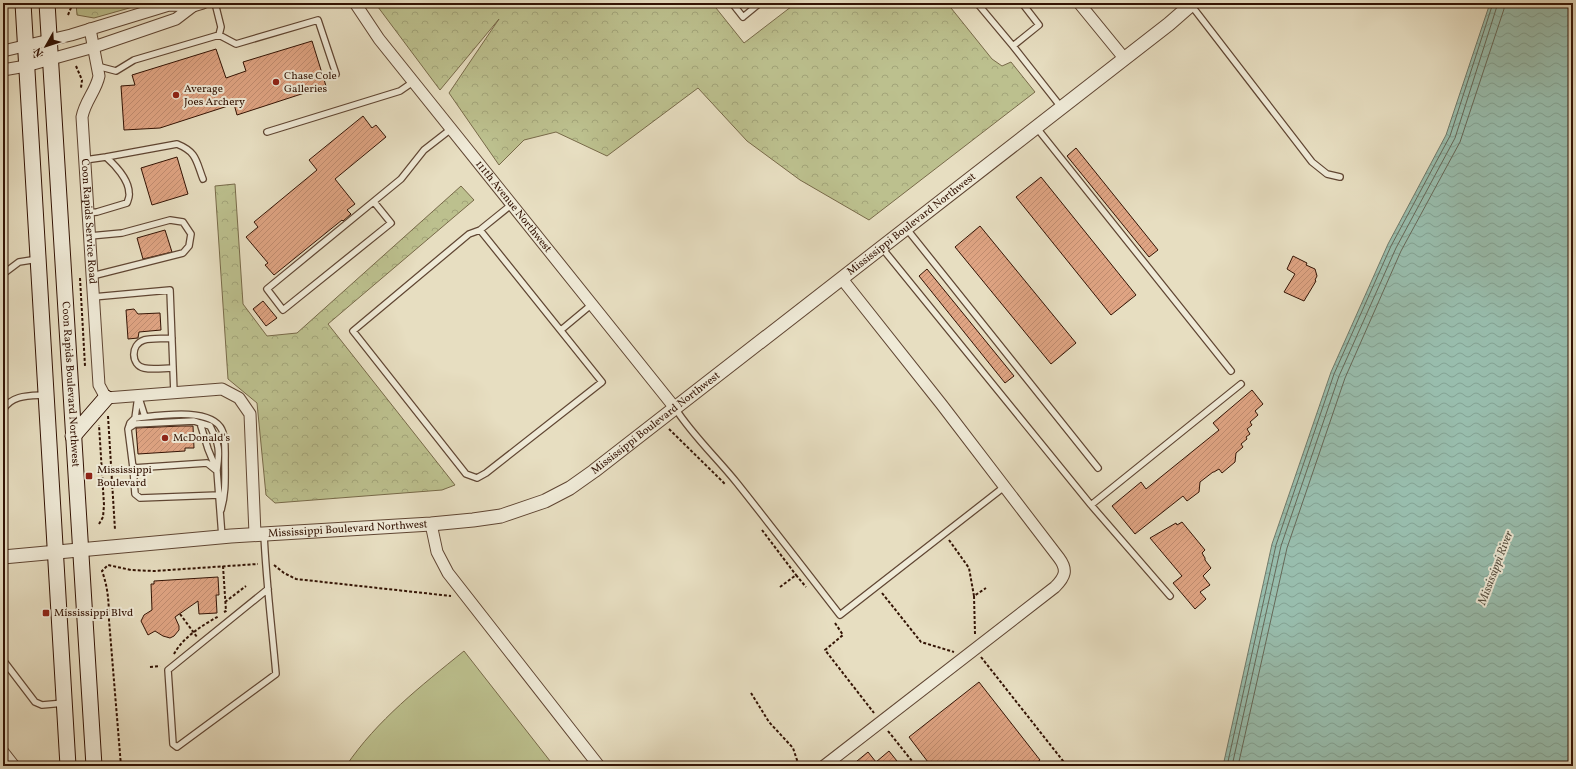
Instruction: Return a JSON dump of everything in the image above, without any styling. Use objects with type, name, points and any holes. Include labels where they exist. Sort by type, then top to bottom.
[{"type":"main road","name":"Coon Rapids Boulevard Northwest","points":[[23,3],[68,766]]},
{"type":"main road","name":"Coon Rapids Boulevard Northwest","points":[[47,3],[94,766]]},
{"type":"main road","points":[[73,436],[106,398]]},
{"type":"street","name":"111th Avenue Northwest","points":[[355,3],[379,39],[675,408]]},
{"type":"street","points":[[1079,3],[1124,58]]},
{"type":"street","name":"Mississippi Boulevard Northwest","points":[[3,557],[260,534],[431,524],[501,516],[545,501],[570,488],[583,479],[842,279],[906,227],[1192,4]]},
{"type":"street","points":[[3,51],[25,47],[90,29],[169,5],[198,5]]},
{"type":"street","points":[[3,70],[26,66],[94,47],[176,19],[198,5]]},
{"type":"street","name":"Coon Rapids Service Road","points":[[90,29],[99,76],[98,82],[84,108],[82,117],[99,385],[106,398]]},
{"type":"street","points":[[824,766],[884,725],[975,649],[1055,587],[1065,576],[1063,563],[942,405],[842,279]]},
{"type":"street","points":[[106,398],[222,389],[240,398],[250,414],[260,534]]},
{"type":"street","points":[[431,524],[437,552],[448,573],[599,766]]},
{"type":"street","points":[[3,752],[14,766]]},
{"type":"lane","points":[[215,3],[221,27],[219,35]]},
{"type":"lane","points":[[732,3],[743,17],[760,3]]},
{"type":"lane","points":[[977,3],[1061,107]]},
{"type":"lane","points":[[1013,46],[1039,25],[1022,3]]},
{"type":"lane","points":[[1192,4],[1312,162],[1327,174],[1340,177]]},
{"type":"lane","points":[[97,66],[116,71],[134,60],[219,35],[236,44],[318,20],[336,74]]},
{"type":"lane","points":[[267,132],[400,91],[413,82]]},
{"type":"lane","points":[[1036,127],[1230,371]]},
{"type":"lane","points":[[374,202],[391,223],[283,310],[267,289],[401,179],[424,150],[451,129]]},
{"type":"lane","points":[[85,160],[177,144],[188,148],[194,154],[203,180]]},
{"type":"lane","points":[[88,213],[97,212],[127,203],[130,194],[126,182],[114,164],[106,157]]},
{"type":"lane","points":[[480,230],[602,382],[486,473],[477,478],[466,474],[353,331],[469,234],[480,230],[511,205]]},
{"type":"lane","points":[[90,236],[122,234],[170,220],[183,222],[191,234],[189,246],[183,253],[92,276]]},
{"type":"lane","points":[[906,227],[1098,468]]},
{"type":"lane","points":[[882,247],[1091,505],[1170,596]]},
{"type":"lane","points":[[3,274],[19,262],[38,259]]},
{"type":"lane","points":[[93,297],[170,290],[174,393]]},
{"type":"lane","points":[[560,330],[591,305]]},
{"type":"lane","points":[[172,338],[144,340],[138,343],[134,350],[134,359],[138,366],[145,369],[173,368]]},
{"type":"lane","points":[[1091,505],[1241,384]]},
{"type":"lane","points":[[3,410],[9,403],[22,396],[47,395]]},
{"type":"lane","points":[[138,396],[145,417]]},
{"type":"lane","points":[[138,396],[135,418],[130,423],[128,429],[135,494],[140,498],[219,495]]},
{"type":"lane","points":[[675,408],[686,424],[715,456],[757,508],[840,615],[1004,487]]},
{"type":"lane","points":[[135,418],[186,414],[206,417],[218,422],[223,431],[225,452],[225,497],[220,514]]},
{"type":"lane","points":[[128,429],[135,424],[194,421],[210,426],[217,440],[220,452],[217,471],[222,537]]},
{"type":"lane","points":[[200,423],[217,471]]},
{"type":"lane","points":[[133,468],[207,463],[217,471]]},
{"type":"lane","points":[[260,534],[268,590],[276,674],[177,747],[173,744],[168,670],[268,590]]},
{"type":"lane","points":[[3,660],[35,702],[42,705],[64,703]]},
{"type":"path","points":[[68,15],[73,3]]},
{"type":"path","points":[[108,415],[115,530]]},
{"type":"path","points":[[99,524],[103,517],[104,505],[99,440],[100,420]]},
{"type":"path","points":[[668,428],[731,490]]},
{"type":"path","points":[[759,526],[806,588]]},
{"type":"path","points":[[944,534],[969,568],[974,596],[975,649],[1067,766]]},
{"type":"path","points":[[121,766],[109,620],[109,598],[107,583],[102,571],[108,565],[140,571],[259,564]]},
{"type":"path","points":[[272,564],[284,573],[296,579],[445,596],[455,596],[462,590]]},
{"type":"path","points":[[172,657],[179,645],[226,611],[223,566]]},
{"type":"path","points":[[780,587],[796,575]]},
{"type":"path","points":[[225,602],[246,586]]},
{"type":"path","points":[[877,586],[921,642],[955,652]]},
{"type":"path","points":[[974,596],[986,588]]},
{"type":"path","points":[[180,614],[202,642]]},
{"type":"path","points":[[832,618],[843,635],[825,650],[916,766]]},
{"type":"path","points":[[150,667],[161,666]]},
{"type":"path","points":[[751,693],[768,722],[793,748],[799,766]]},
{"type":"green space","points":[[76,3],[147,3],[94,18],[77,15]]},
{"type":"green space","points":[[375,3],[712,3],[744,43],[796,3],[947,3],[992,59],[1002,66],[1011,62],[1035,92],[869,220],[800,180],[747,141],[698,88],[607,156],[556,132],[524,140],[499,165],[449,93],[499,19],[440,90]]},
{"type":"green space","points":[[235,184],[243,304],[267,336],[297,333],[461,186],[474,200],[328,324],[455,485],[442,490],[275,503],[266,495],[257,403],[228,379],[215,186]]},
{"type":"green space","points":[[464,651],[554,766],[346,766],[371,734],[400,704]]},
{"type":"water","name":"Mississippi River","points":[[1490,3],[1573,3],[1573,766],[1223,766],[1272,544],[1331,372],[1388,244],[1446,135]]},
{"type":"building","points":[[312,41],[326,86],[237,115],[234,104],[160,128],[124,130],[121,86],[135,85],[132,75],[216,49],[226,78],[246,71],[243,62]]},
{"type":"building","points":[[363,116],[372,128],[376,125],[386,137],[335,179],[355,204],[347,210],[351,214],[274,275],[265,265],[268,263],[246,237],[258,227],[254,222],[317,170],[309,160]]},
{"type":"building","points":[[1076,148],[1158,250],[1149,257],[1067,156]]},
{"type":"building","points":[[177,157],[188,194],[152,205],[141,168]]},
{"type":"building","points":[[1041,177],[1136,295],[1111,315],[1016,197]]},
{"type":"building","points":[[980,226],[1076,343],[1051,364],[955,247]]},
{"type":"building","points":[[165,230],[172,252],[143,259],[137,238]]},
{"type":"building","points":[[1293,256],[1315,269],[1317,276],[1316,281],[1304,301],[1284,292],[1295,274],[1287,269]]},
{"type":"building","points":[[927,269],[1014,376],[1005,383],[919,276]]},
{"type":"building","points":[[263,301],[277,318],[266,326],[253,309]]},
{"type":"building","points":[[134,309],[138,314],[160,313],[161,330],[139,332],[138,338],[128,339],[126,310]]},
{"type":"building","points":[[1252,390],[1263,404],[1255,411],[1258,415],[1250,422],[1252,425],[1247,429],[1250,434],[1241,444],[1243,447],[1236,453],[1235,462],[1222,473],[1219,469],[1213,472],[1200,482],[1199,492],[1187,501],[1183,496],[1135,534],[1112,506],[1141,482],[1146,489],[1219,430],[1213,423]]},
{"type":"building","name":"McDonald's","points":[[193,426],[194,448],[185,448],[185,451],[138,454],[136,428]]},
{"type":"building","points":[[1182,522],[1205,550],[1202,553],[1211,568],[1203,576],[1210,585],[1200,592],[1206,599],[1195,609],[1173,583],[1182,576],[1150,538],[1176,523],[1177,525]]},
{"type":"building","points":[[218,577],[219,595],[216,595],[217,613],[199,614],[198,601],[175,617],[179,630],[174,636],[170,638],[155,631],[148,635],[141,621],[144,615],[152,610],[151,584],[154,584],[154,581]]},
{"type":"building","points":[[979,682],[1040,760],[1032,766],[931,766],[909,737]]},
{"type":"building","points":[[889,751],[901,766],[851,766],[868,752],[876,762]]},
{"type":"place","name":"Chase Cole Galleries","points":[[276,82]]},
{"type":"place","name":"Average Joes Archery","points":[[176,95]]},
{"type":"place","name":"McDonald's","points":[[165,438]]},
{"type":"place","name":"Mississippi Boulevard","points":[[89,476]]},
{"type":"place","name":"Mississippi Blvd","points":[[46,613]]}]
